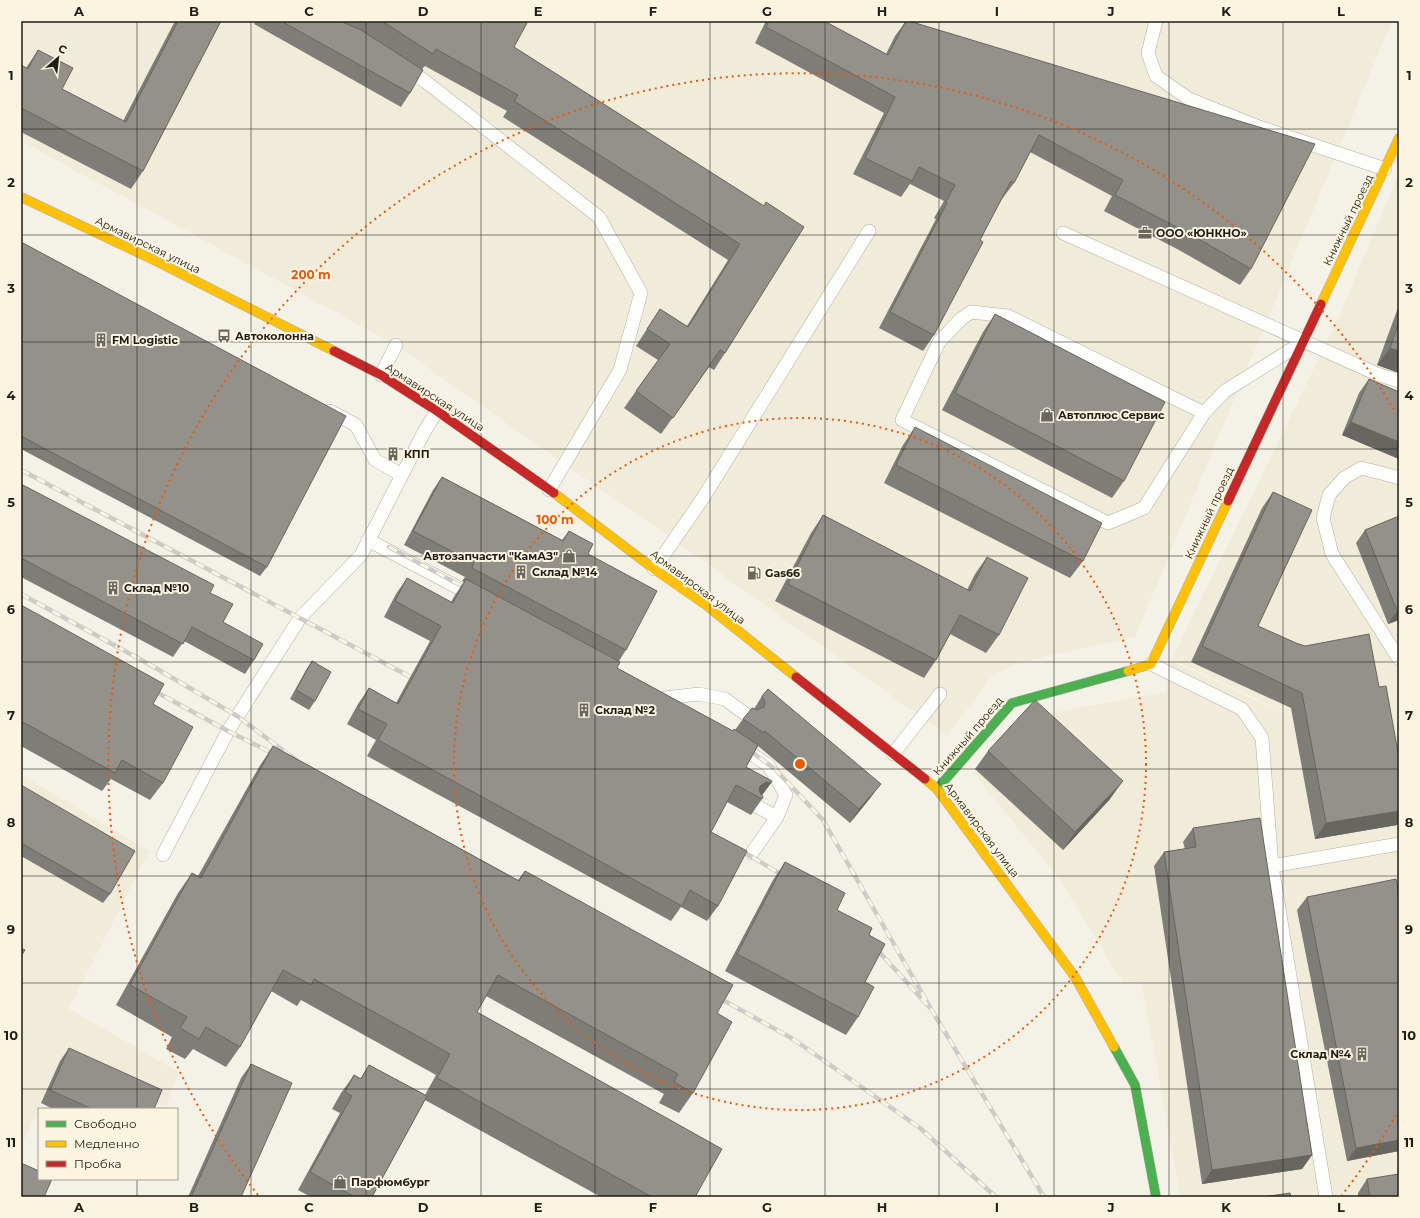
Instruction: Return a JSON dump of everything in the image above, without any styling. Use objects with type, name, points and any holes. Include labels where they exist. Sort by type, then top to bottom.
[{"type":"main road","name":"Книжный проезд","points":[[937,789],[1012,703],[1151,664],[1386,169],[1399,138]]},
{"type":"main road","name":"Армавирская улица","points":[[21,197],[156,261],[380,375],[437,410],[549,490],[654,569],[706,605],[937,789],[1075,977],[1135,1084],[1156,1197]]},
{"type":"lane","points":[[1156,21],[1148,53],[1156,76],[1189,99],[1259,127],[1386,169]]},
{"type":"lane","points":[[394,62],[426,82],[599,217],[641,293],[620,370],[549,490]]},
{"type":"lane","points":[[654,569],[703,498],[869,231]]},
{"type":"lane","points":[[1063,233],[1303,342],[1377,374],[1399,381]]},
{"type":"lane","points":[[1204,413],[1008,316],[971,312],[961,319],[939,342],[902,420],[1108,523],[1144,508],[1204,413],[1225,391],[1303,342]]},
{"type":"lane","points":[[380,375],[396,345]]},
{"type":"lane","points":[[319,405],[356,425],[375,460],[402,475]]},
{"type":"lane","points":[[162,855],[228,731],[300,618],[360,554],[437,410]]},
{"type":"lane","points":[[1399,478],[1360,468],[1344,478],[1329,495],[1323,518],[1332,554],[1399,659]]},
{"type":"lane","points":[[368,540],[486,602]]},
{"type":"lane","points":[[1151,664],[1242,709],[1262,738],[1272,866],[1326,1197]]},
{"type":"lane","points":[[651,691],[665,698],[684,711]]},
{"type":"lane","points":[[665,698],[699,694],[725,699],[748,716]]},
{"type":"lane","points":[[893,754],[940,694]]},
{"type":"lane","points":[[729,740],[768,765],[786,795],[777,817],[752,853]]},
{"type":"lane","points":[[756,806],[777,817]]},
{"type":"lane","points":[[1272,866],[1399,844]]},
{"type":"shaded area","points":[[21,21],[1392,21],[1135,637],[1050,655],[1013,665],[990,678],[948,736],[626,506],[396,345],[21,141]]},
{"type":"shaded area","points":[[1399,173],[1399,697],[1398,695],[1289,714],[1172,659],[1338,319]]},
{"type":"shaded area","points":[[1171,661],[1289,715],[1398,696],[1399,1197],[1180,1197],[1141,982],[1123,983],[1058,877],[973,773],[975,769],[1023,718],[1166,692]]},
{"type":"shaded area","points":[[21,774],[149,851],[69,1009],[179,1072],[166,1106],[152,1104],[60,1062],[21,1147]]},
{"type":"building","points":[[178,21],[221,21],[143,171],[21,108],[21,65],[28,69],[38,50],[73,68],[62,89],[126,122]]},
{"type":"building","points":[[281,21],[340,21],[361,30],[423,70],[410,93]]},
{"type":"building","points":[[382,21],[523,21],[527,23],[514,47],[764,206],[766,202],[804,227],[725,353],[720,350],[673,418],[636,391],[670,344],[647,329],[660,309],[688,327],[740,244],[514,101],[518,95],[436,49],[433,54]]},
{"type":"building","points":[[769,21],[824,21],[888,55],[906,21],[909,21],[1315,144],[1251,269],[1190,234],[1115,195],[1123,180],[1039,135],[1014,183],[1011,181],[980,240],[983,242],[934,335],[890,312],[955,185],[919,167],[912,181],[865,158],[895,97],[766,27]]},
{"type":"building","name":"FM Logistic","points":[[21,242],[346,416],[267,567],[21,436]]},
{"type":"building","name":"Автоплюс Сервис","points":[[995,314],[1165,402],[1124,481],[955,393]]},
{"type":"building","points":[[1399,322],[1399,351],[1390,348]]},
{"type":"building","points":[[1369,379],[1399,392],[1399,442],[1351,422]]},
{"type":"building","points":[[915,427],[1102,523],[1083,561],[896,465]]},
{"type":"building","name":"Склад №14","points":[[442,477],[563,541],[569,531],[593,544],[588,554],[657,591],[626,650],[472,568],[474,563],[413,531]]},
{"type":"building","name":"Склад №10","points":[[21,484],[214,585],[210,593],[233,604],[223,622],[263,644],[254,660],[192,627],[183,644],[21,558]]},
{"type":"building","points":[[1273,492],[1312,510],[1258,626],[1305,646],[1369,634],[1379,687],[1386,686],[1399,758],[1399,811],[1326,823],[1302,693],[1202,646]]},
{"type":"building","points":[[823,515],[970,591],[987,557],[1028,578],[999,635],[960,615],[936,660],[788,584]]},
{"type":"building","points":[[1399,516],[1399,610],[1397,611],[1365,530]]},
{"type":"building","points":[[407,578],[453,603],[466,579],[620,662],[617,668],[733,731],[734,729],[758,745],[746,767],[772,781],[771,783],[766,782],[760,786],[759,791],[763,797],[762,799],[736,785],[711,832],[747,851],[718,906],[690,890],[682,906],[378,740],[387,724],[358,709],[369,688],[398,704],[441,626],[395,601]]},
{"type":"building","points":[[21,605],[164,684],[153,704],[193,727],[163,783],[122,760],[115,773],[21,721]]},
{"type":"building","points":[[312,661],[331,672],[315,701],[296,690]]},
{"type":"building","points":[[768,689],[881,784],[859,809],[765,731],[764,733],[743,719],[752,708],[757,710],[764,707],[765,703],[762,696]]},
{"type":"building","points":[[1035,700],[1123,781],[1075,832],[988,751]]},
{"type":"building","points":[[273,746],[519,881],[525,871],[733,985],[717,1013],[732,1022],[693,1093],[674,1082],[678,1074],[498,975],[477,1012],[722,1149],[695,1197],[652,1197],[437,1078],[450,1054],[314,979],[311,985],[283,970],[240,1047],[206,1027],[199,1039],[180,1028],[187,1017],[130,985],[192,873],[201,878]]},
{"type":"building","points":[[21,785],[135,851],[110,894],[21,843]]},
{"type":"building","points":[[1260,818],[1312,1155],[1212,1170],[1164,852],[1196,847],[1193,828]]},
{"type":"building","points":[[785,862],[845,893],[837,910],[872,928],[869,935],[885,944],[865,982],[874,987],[858,1017],[737,954]]},
{"type":"building","name":"Склад №4","points":[[1396,879],[1399,895],[1399,1140],[1356,1148],[1307,897]]},
{"type":"building","points":[[21,948],[25,950],[21,956]]},
{"type":"building","points":[[69,1048],[162,1090],[154,1108],[90,1108],[50,1090]]},
{"type":"building","points":[[251,1064],[292,1083],[241,1197],[191,1197]]},
{"type":"building","points":[[369,1065],[427,1096],[372,1197],[355,1197],[310,1172],[352,1096],[345,1092],[354,1075],[361,1079]]},
{"type":"building","points":[[21,1163],[38,1171],[38,1180],[52,1180],[44,1197],[21,1197]]},
{"type":"building","points":[[1399,1174],[1399,1197],[1370,1197],[1367,1179]]},
{"type":"building","points":[[1290,1193],[1291,1197],[1263,1197]]},
{"type":"railway","points":[[21,470],[420,682]]},
{"type":"railway","points":[[389,547],[471,591]]},
{"type":"railway","points":[[21,594],[154,667],[237,716],[300,763]]},
{"type":"railway","points":[[149,688],[228,731],[280,757]]},
{"type":"railway","points":[[745,747],[775,769],[823,820],[931,1009],[1044,1197]]},
{"type":"railway","points":[[737,848],[787,878]]},
{"type":"railway","points":[[873,945],[931,1009]]},
{"type":"railway","points":[[714,995],[793,1039],[920,1128],[996,1197]]},
{"type":"traffic: fast","points":[[937,789],[1012,703],[1128,671]]},
{"type":"traffic: fast","points":[[1114,1047],[1135,1085],[1156,1197]]},
{"type":"traffic: slow","points":[[1321,304],[1399,138]]},
{"type":"traffic: slow","points":[[21,197],[156,261],[334,351]]},
{"type":"traffic: slow","points":[[554,493],[654,569],[706,605],[796,677]]},
{"type":"traffic: slow","points":[[1128,671],[1151,664],[1228,501]]},
{"type":"traffic: slow","points":[[925,779],[937,789],[1075,977],[1114,1047]]},
{"type":"traffic: jam","points":[[1228,501],[1321,304]]},
{"type":"traffic: jam","points":[[334,351],[381,375],[437,411],[554,493]]},
{"type":"traffic: jam","points":[[796,677],[925,779]]},
{"type":"place","name":"ООО «ЮНКНО»","points":[[1145,233]]},
{"type":"place","name":"Автоколонна","points":[[224,336]]},
{"type":"place","name":"FM Logistic","points":[[101,340]]},
{"type":"place","name":"Автоплюс Сервис","points":[[1047,415]]},
{"type":"place","name":"КПП","points":[[393,454]]},
{"type":"place","name":"Автозапчасти \"КамАЗ\"","points":[[569,556]]},
{"type":"place","name":"Склад №14","points":[[521,572]]},
{"type":"place","name":"Gas66","points":[[754,573]]},
{"type":"place","name":"Склад №10","points":[[113,588]]},
{"type":"place","name":"Склад №2","points":[[584,710]]},
{"type":"place","name":"Склад №4","points":[[1362,1054]]},
{"type":"place","name":"Парфюмбург","points":[[340,1182]]}]
